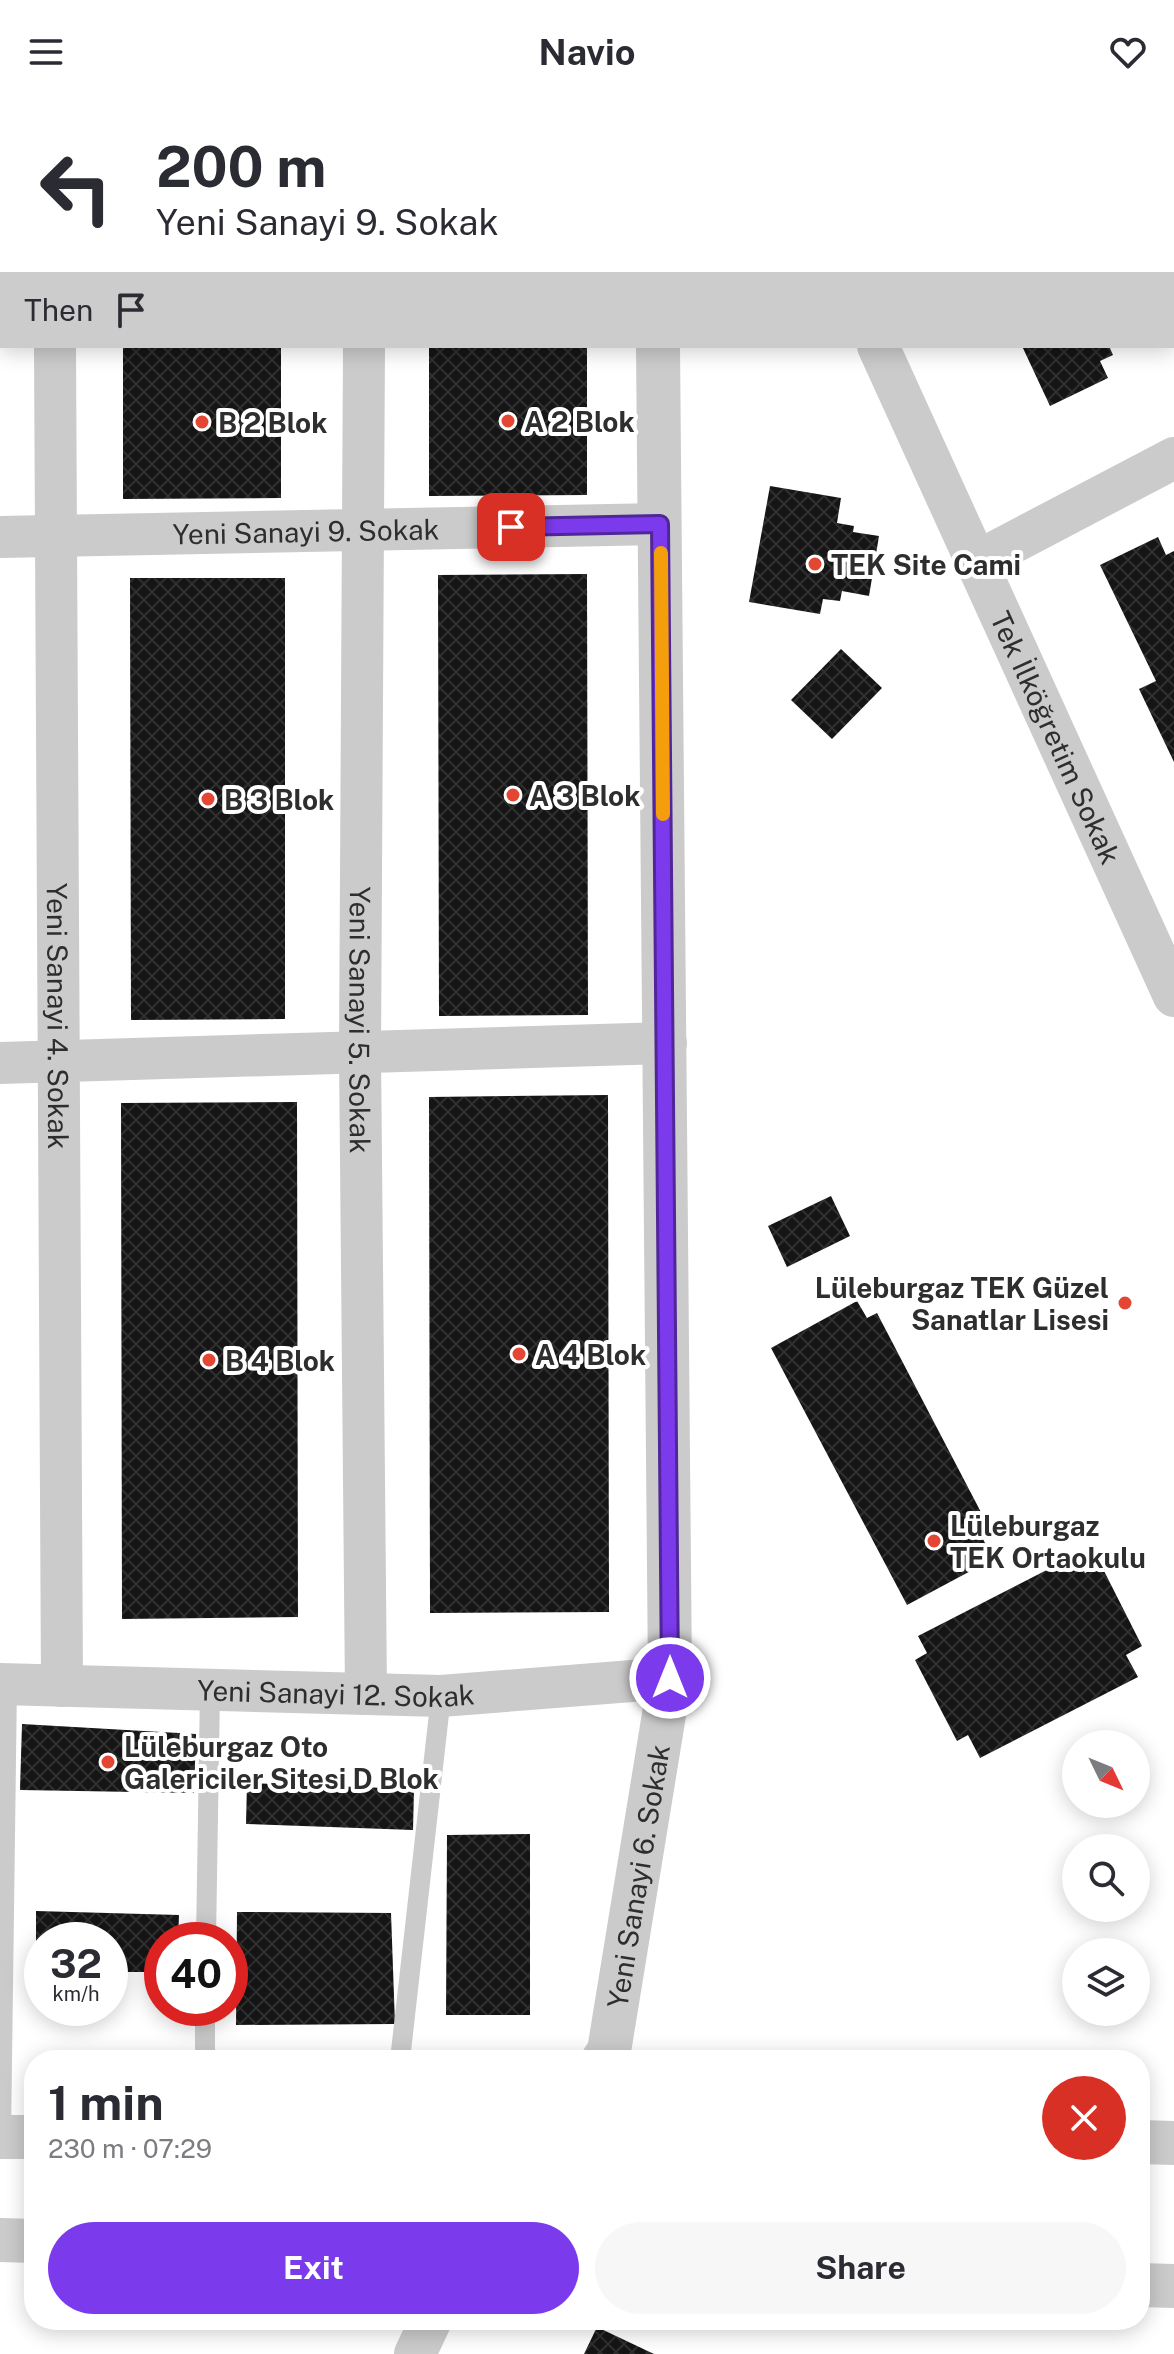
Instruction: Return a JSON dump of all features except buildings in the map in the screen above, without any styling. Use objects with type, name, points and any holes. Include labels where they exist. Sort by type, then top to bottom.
[{"type":"street","name":"Yeni Sanayi 4. Sokak","points":[[55,348],[62,1686]]},
{"type":"street","name":"Yeni Sanayi 5. Sokak","points":[[364,348],[360,1052],[366,1694]]},
{"type":"street","name":"Yeni Sanayi 6. Sokak","points":[[609,2050],[670,1678],[658,348]]},
{"type":"street","name":"Tek İlköğretim Sokak","points":[[879,348],[976,562],[1164,945],[1174,996]]},
{"type":"street","points":[[976,562],[1174,458]]},
{"type":"street","name":"Yeni Sanayi 9. Sokak","points":[[0,537],[660,524]]},
{"type":"street","points":[[0,1063],[666,1043]]},
{"type":"street","name":"Yeni Sanayi 12. Sokak","points":[[4,1684],[441,1696],[670,1678]]},
{"type":"street","points":[[1150,2142],[1174,2143]]},
{"type":"street","points":[[0,2240],[24,2241]]},
{"type":"street","points":[[1150,2285],[1174,2286]]},
{"type":"street","points":[[415,2354],[426,2330]]},
{"type":"lane","points":[[4,1684],[12,2137]]},
{"type":"lane","points":[[206,1922],[210,1690]]},
{"type":"lane","points":[[401,2050],[441,1696]]},
{"type":"lane","points":[[205,2026],[205,2050]]},
{"type":"slow traffic","points":[[661,553],[663,814]]},
{"type":"place","name":"A 2 Blok","points":[[508,421]]},
{"type":"place","name":"B 2 Blok","points":[[202,422]]},
{"type":"place","name":"TEK Site Cami","points":[[815,564]]},
{"type":"place","name":"A 3 Blok","points":[[513,795]]},
{"type":"place","name":"B 3 Blok","points":[[208,799]]},
{"type":"place","name":"Lüleburgaz TEK Güzel Sanatlar Lisesi","points":[[1125,1303]]},
{"type":"place","name":"A 4 Blok","points":[[519,1354]]},
{"type":"place","name":"B 4 Blok","points":[[209,1360]]},
{"type":"place","name":"Lüleburgaz TEK Ortaokulu","points":[[934,1541]]},
{"type":"place","name":"Lüleburgaz Oto Galericiler Sitesi D Blok","points":[[108,1762]]},
{"type":"route","points":[[511,527],[660,524],[670,1678]]}]
